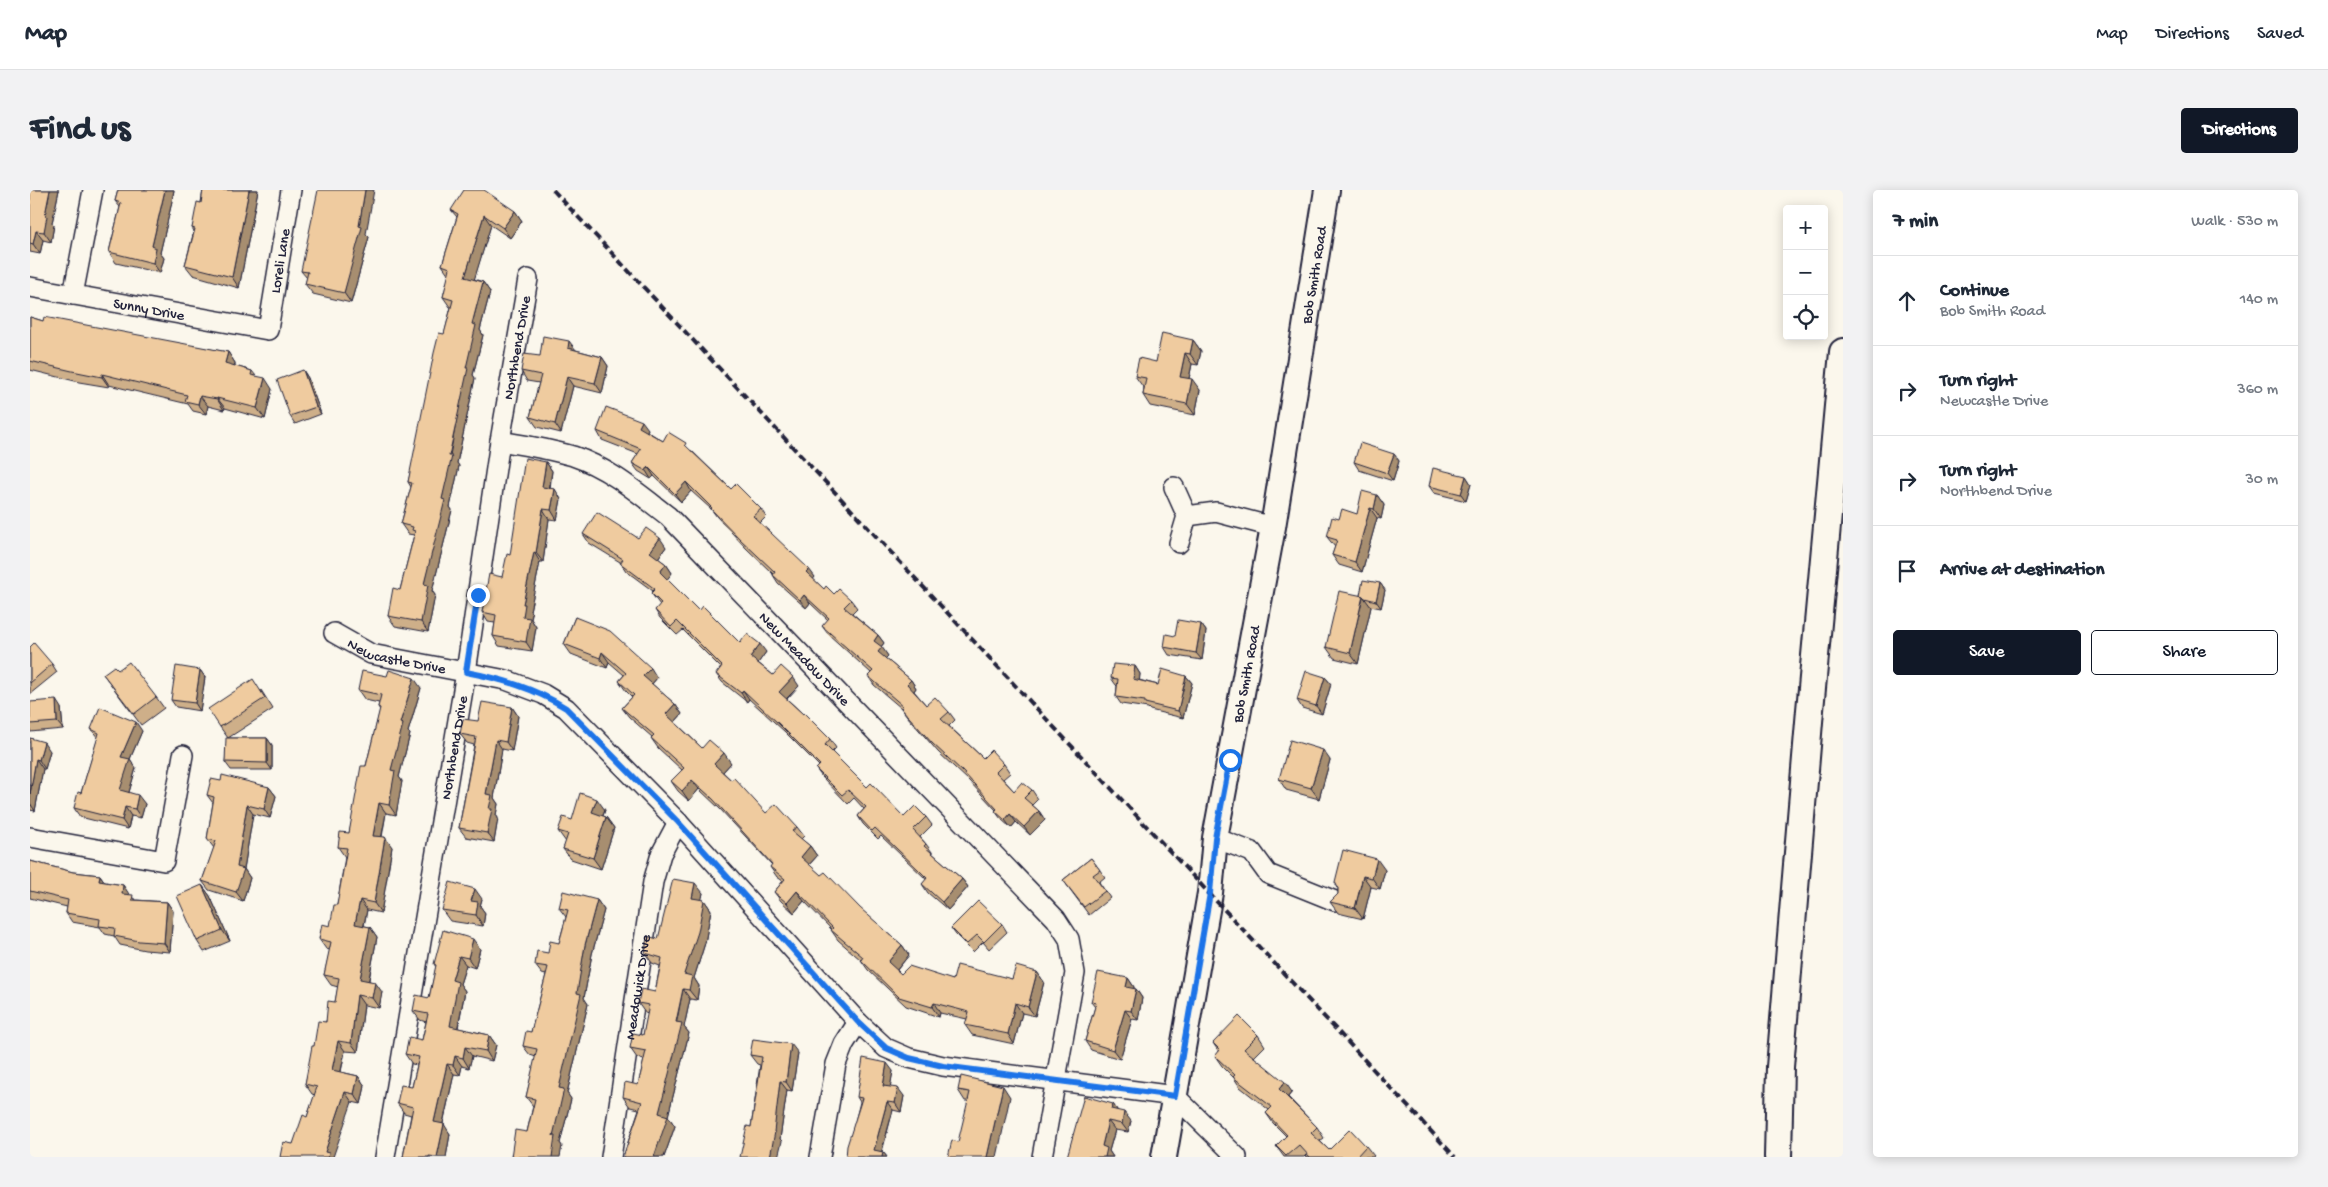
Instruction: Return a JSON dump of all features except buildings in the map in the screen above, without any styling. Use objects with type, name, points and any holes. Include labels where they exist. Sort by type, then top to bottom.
[{"type":"main road","points":[[1778,1157],[1780,1067],[1809,720],[1843,352]]},
{"type":"street","points":[[73,295],[93,190]]},
{"type":"street","name":"Loreli Lane","points":[[268,330],[291,190]]},
{"type":"street","name":"Bob Smith Road","points":[[1164,1157],[1210,893],[1215,838],[1273,527],[1327,190]]},
{"type":"street","name":"Northbend Drive","points":[[385,1157],[466,672],[500,441],[528,279]]},
{"type":"street","name":"Sunny Drive","points":[[30,287],[268,330]]},
{"type":"street","name":"New Meadow Drive","points":[[500,441],[574,456],[627,484],[668,516],[1056,919],[1069,939],[1075,973],[1056,1082]]},
{"type":"street","points":[[1174,487],[1186,516],[1179,543]]},
{"type":"street","points":[[1186,516],[1216,512],[1273,527]]},
{"type":"street","name":"Newcastle Drive","points":[[334,633],[371,654],[506,680],[543,694],[566,708],[678,822],[858,1022],[886,1048],[909,1058],[943,1066],[1175,1096]]},
{"type":"street","points":[[30,837],[164,861],[183,755]]},
{"type":"street","name":"Meadowick Drive","points":[[611,1157],[653,882],[661,854],[678,822]]},
{"type":"street","points":[[1215,838],[1252,852],[1268,874],[1335,901]]},
{"type":"street","points":[[820,1157],[836,1064],[844,1044],[858,1022]]},
{"type":"street","points":[[1042,1157],[1056,1082]]},
{"type":"street","points":[[1175,1096],[1237,1157]]},
{"type":"railway","points":[[553,190],[1455,1157]]},
{"type":"route","points":[[478,595],[466,672],[506,680],[543,694],[566,708],[678,822],[858,1022],[886,1048],[909,1058],[943,1066],[1175,1096],[1210,893],[1215,838],[1230,760]]}]
